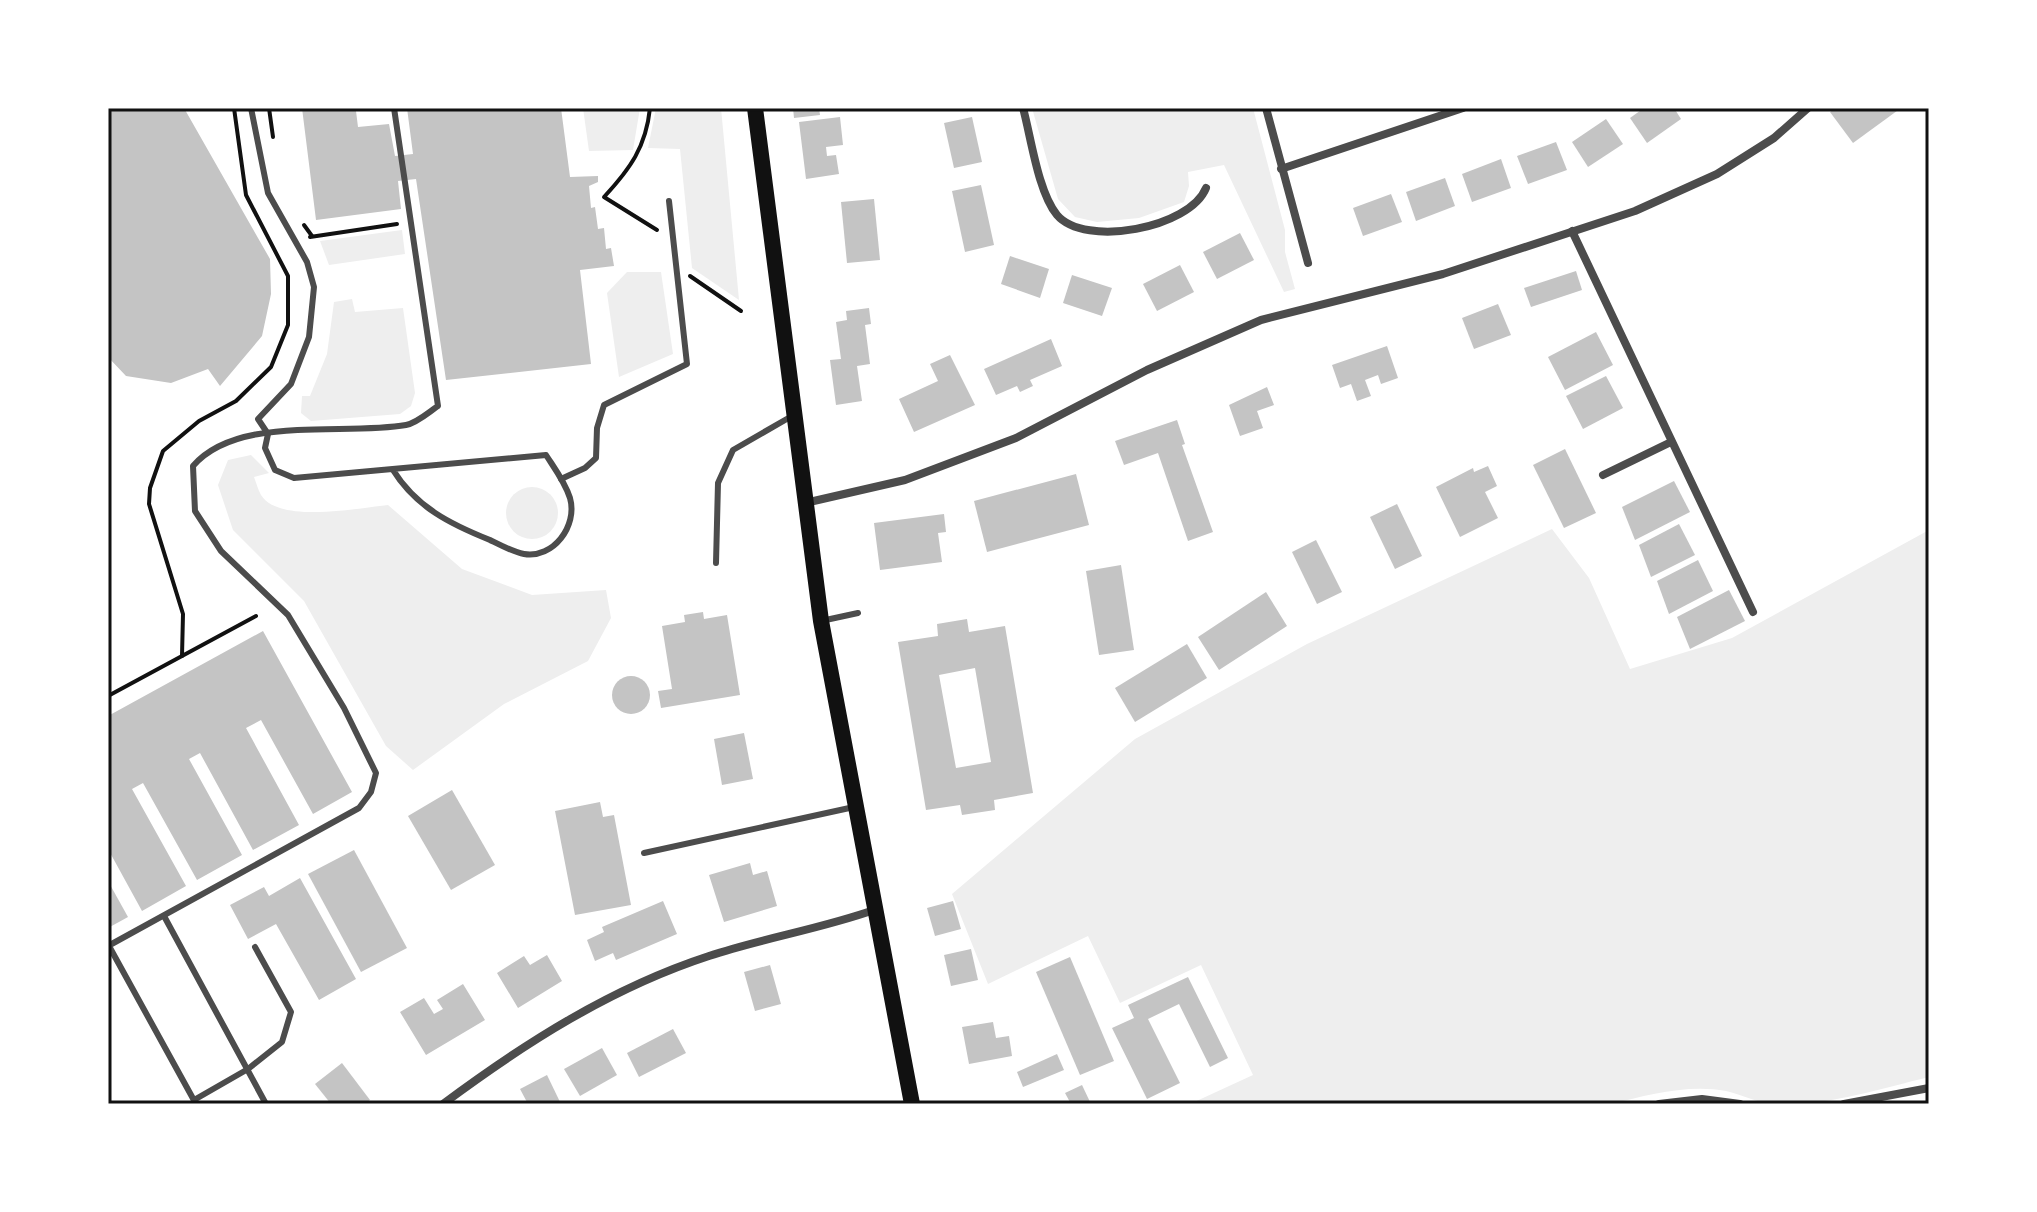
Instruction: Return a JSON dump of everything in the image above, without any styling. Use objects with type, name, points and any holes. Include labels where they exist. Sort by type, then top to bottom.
[{"type":"main road","points":[[755,108],[821,621],[912,1104]]},
{"type":"street","points":[[1023,108],[1047,199],[1066,223],[1095,230],[1146,227],[1192,209],[1206,188]]},
{"type":"street","points":[[1266,108],[1308,263]]},
{"type":"street","points":[[1281,169],[1463,108]]},
{"type":"street","points":[[805,503],[905,480],[1016,438],[1159,364],[1261,320],[1443,274],[1635,211],[1717,174],[1774,138],[1808,108]]},
{"type":"street","points":[[1572,231],[1753,612]]},
{"type":"street","points":[[1603,475],[1671,442]]},
{"type":"street","points":[[443,1104],[558,1023],[651,978],[709,956],[874,910]]},
{"type":"street","points":[[1844,1104],[1929,1088]]},
{"type":"street","points":[[1659,1104],[1702,1099],[1740,1104]]},
{"type":"lane","points":[[251,108],[268,193],[296,239],[314,287],[309,337],[291,384],[258,419],[268,434],[265,448],[275,470],[294,478],[546,455],[571,501],[569,522],[559,544],[540,554],[523,554],[435,515],[417,501],[393,470]]},
{"type":"lane","points":[[255,947],[291,1012],[282,1042],[248,1069],[195,1102],[109,946],[359,808],[371,792],[376,773],[344,708],[288,615],[221,551],[195,511],[193,466],[207,451],[268,434],[410,425],[438,406],[394,108]]},
{"type":"lane","points":[[561,479],[585,468],[596,458],[597,428],[604,405],[687,364],[669,201]]},
{"type":"lane","points":[[716,563],[718,483],[733,450],[793,416]]},
{"type":"lane","points":[[821,621],[858,613]]},
{"type":"lane","points":[[644,853],[854,807]]},
{"type":"lane","points":[[164,916],[266,1104]]},
{"type":"path","points":[[182,656],[183,614],[149,504],[150,488],[163,451],[199,421],[236,401],[271,367],[288,325],[288,276],[246,195],[234,108]]},
{"type":"path","points":[[269,108],[275,151]]},
{"type":"path","points":[[297,215],[312,236]]},
{"type":"path","points":[[272,242],[410,222]]},
{"type":"path","points":[[108,696],[256,616]]},
{"type":"shaded area","points":[[583,108],[640,108],[633,150],[589,151]]},
{"type":"shaded area","points":[[656,108],[721,108],[739,300],[692,268],[680,149],[648,148]]},
{"type":"shaded area","points":[[1032,108],[1253,108],[1285,230],[1285,252],[1295,289],[1284,292],[1224,165],[1188,172],[1189,186],[1184,202],[1139,218],[1097,222],[1075,217],[1058,199]]},
{"type":"shaded area","points":[[402,230],[405,254],[329,265],[320,241]]},
{"type":"shaded area","points":[[627,272],[661,272],[673,354],[619,377],[607,293]]},
{"type":"shaded area","points":[[352,299],[355,312],[403,308],[415,393],[411,406],[400,414],[311,421],[301,413],[302,396],[310,396],[327,354],[334,302]]},
{"type":"shaded area","points":[[251,455],[269,473],[254,477],[261,495],[270,504],[301,512],[388,505],[462,569],[532,595],[606,590],[611,618],[588,661],[504,704],[413,770],[386,746],[304,601],[233,530],[218,485],[228,460]]},
{"type":"shaded area","points":[[532,487],[550,495],[558,513],[550,531],[532,539],[514,531],[506,513],[514,495]]},
{"type":"shaded area","points":[[1552,529],[1589,578],[1630,669],[1732,638],[1929,530],[1929,1077],[1852,1096],[1793,1104],[1767,1103],[1726,1091],[1697,1089],[1611,1104],[1190,1104],[1253,1075],[1201,965],[1120,1003],[1088,936],[988,984],[952,894],[1135,739],[1307,644]]},
{"type":"building","points":[[108,108],[184,108],[270,259],[271,294],[262,336],[220,386],[208,369],[171,383],[126,376],[108,357]]},
{"type":"building","points":[[302,108],[362,108],[356,111],[358,127],[389,124],[395,156],[413,154],[407,108],[561,108],[570,177],[598,176],[598,182],[589,186],[591,208],[595,207],[598,229],[604,228],[606,249],[611,248],[614,266],[580,270],[591,364],[446,380],[416,179],[398,181],[401,209],[316,220]]},
{"type":"building","points":[[793,108],[819,108],[820,115],[794,118]]},
{"type":"building","points":[[1644,108],[1674,108],[1681,119],[1647,143],[1630,118]]},
{"type":"building","points":[[1836,108],[1901,108],[1853,143],[1830,112]]},
{"type":"building","points":[[840,117],[843,145],[826,147],[827,156],[836,155],[839,174],[806,179],[799,122]]},
{"type":"building","points":[[972,117],[982,162],[954,168],[944,123]]},
{"type":"building","points":[[1606,119],[1623,144],[1588,167],[1572,142]]},
{"type":"building","points":[[1556,142],[1567,170],[1528,184],[1517,156]]},
{"type":"building","points":[[1501,159],[1511,188],[1472,202],[1462,174]]},
{"type":"building","points":[[1445,178],[1455,206],[1416,221],[1406,192]]},
{"type":"building","points":[[981,185],[994,245],[965,252],[952,191]]},
{"type":"building","points":[[1391,194],[1402,222],[1363,236],[1353,208]]},
{"type":"building","points":[[874,199],[880,260],[847,263],[841,202]]},
{"type":"building","points":[[1240,233],[1254,260],[1217,279],[1203,252]]},
{"type":"building","points":[[1010,256],[1049,269],[1040,298],[1001,284]]},
{"type":"building","points":[[1180,265],[1194,292],[1157,311],[1143,284]]},
{"type":"building","points":[[1576,271],[1582,290],[1531,307],[1524,288]]},
{"type":"building","points":[[1072,275],[1112,288],[1102,316],[1063,303]]},
{"type":"building","points":[[1498,304],[1511,335],[1474,349],[1462,318]]},
{"type":"building","points":[[869,308],[871,324],[865,325],[870,364],[857,366],[862,401],[836,405],[830,360],[841,359],[836,322],[847,320],[846,311]]},
{"type":"building","points":[[1596,332],[1613,365],[1565,390],[1548,357]]},
{"type":"building","points":[[1051,339],[1062,366],[1030,380],[1033,386],[1020,392],[1017,386],[996,395],[984,369]]},
{"type":"building","points":[[1387,346],[1398,378],[1381,384],[1378,375],[1365,380],[1371,396],[1357,401],[1351,384],[1340,388],[1332,365]]},
{"type":"building","points":[[950,355],[975,405],[914,432],[899,399],[938,381],[930,364]]},
{"type":"building","points":[[1606,376],[1623,408],[1583,429],[1566,396]]},
{"type":"building","points":[[1267,387],[1274,405],[1257,411],[1263,428],[1240,436],[1229,405]]},
{"type":"building","points":[[1177,420],[1185,444],[1182,445],[1213,532],[1188,541],[1158,453],[1124,465],[1115,441]]},
{"type":"building","points":[[1565,449],[1596,513],[1564,528],[1533,465]]},
{"type":"building","points":[[1488,466],[1497,486],[1485,492],[1498,518],[1460,537],[1436,487],[1473,468],[1474,472]]},
{"type":"building","points":[[1076,474],[1089,525],[987,552],[974,501]]},
{"type":"building","points":[[1674,481],[1690,512],[1635,540],[1622,507]]},
{"type":"building","points":[[1397,504],[1422,556],[1395,569],[1370,517]]},
{"type":"building","points":[[944,514],[946,532],[938,533],[942,562],[880,570],[874,523]]},
{"type":"building","points":[[1679,524],[1695,555],[1651,577],[1639,545]]},
{"type":"building","points":[[1316,540],[1342,592],[1317,604],[1292,552]]},
{"type":"building","points":[[1698,560],[1713,591],[1669,614],[1657,581]]},
{"type":"building","points":[[1121,565],[1134,650],[1099,655],[1086,571]]},
{"type":"building","points":[[1729,590],[1745,621],[1690,649],[1677,617]]},
{"type":"building","points":[[1266,592],[1287,626],[1219,670],[1198,637]]},
{"type":"building","points":[[703,612],[704,619],[727,615],[740,695],[661,708],[658,691],[672,689],[662,626],[685,622],[684,615]]},
{"type":"building","points":[[967,619],[969,632],[1005,626],[1033,793],[994,800],[995,810],[962,815],[960,805],[926,810],[898,642],[938,636],[937,624]],"holes":[[[975,668],[991,762],[956,768],[939,675]]]},
{"type":"building","points":[[263,631],[352,792],[313,814],[261,720],[246,728],[299,825],[253,850],[200,753],[189,759],[242,855],[197,880],[143,783],[132,789],[186,886],[142,911],[108,849],[108,716]]},
{"type":"building","points":[[1187,644],[1207,678],[1135,722],[1115,688]]},
{"type":"building","points":[[631,676],[645,681],[650,695],[645,709],[631,714],[617,709],[612,695],[617,681]]},
{"type":"building","points":[[744,733],[753,779],[722,785],[714,739]]},
{"type":"building","points":[[452,790],[495,865],[451,890],[408,816]]},
{"type":"building","points":[[600,802],[603,817],[614,815],[631,905],[575,915],[555,811]]},
{"type":"building","points":[[354,850],[407,948],[361,972],[308,874]]},
{"type":"building","points":[[750,863],[753,875],[767,871],[777,906],[724,922],[709,875]]},
{"type":"building","points":[[300,878],[356,979],[319,1000],[276,924],[248,939],[230,905],[264,887],[269,896]]},
{"type":"building","points":[[108,881],[128,917],[108,928]]},
{"type":"building","points":[[663,901],[677,934],[616,960],[613,953],[595,961],[587,940],[604,932],[602,927]]},
{"type":"building","points":[[953,901],[961,929],[935,936],[927,908]]},
{"type":"building","points":[[971,949],[978,980],[951,986],[944,955]]},
{"type":"building","points":[[547,955],[562,981],[518,1008],[497,973],[524,956],[530,965]]},
{"type":"building","points":[[1070,957],[1114,1061],[1080,1075],[1036,972]]},
{"type":"building","points":[[770,965],[781,1004],[755,1011],[744,972]]},
{"type":"building","points":[[1188,977],[1228,1058],[1210,1067],[1179,1004],[1148,1019],[1180,1083],[1147,1099],[1112,1028],[1134,1018],[1128,1005]]},
{"type":"building","points":[[463,984],[485,1020],[426,1055],[400,1012],[424,998],[434,1014],[443,1009],[437,1000]]},
{"type":"building","points":[[993,1022],[996,1038],[1009,1036],[1012,1056],[969,1064],[962,1027]]},
{"type":"building","points":[[673,1029],[686,1053],[639,1077],[627,1053]]},
{"type":"building","points":[[602,1048],[617,1075],[580,1096],[564,1069]]},
{"type":"building","points":[[1057,1054],[1064,1070],[1023,1087],[1017,1072]]},
{"type":"building","points":[[342,1063],[370,1100],[365,1104],[331,1104],[315,1084]]},
{"type":"building","points":[[547,1075],[561,1104],[528,1104],[520,1089]]},
{"type":"building","points":[[1082,1085],[1091,1104],[1071,1104],[1065,1093]]}]
